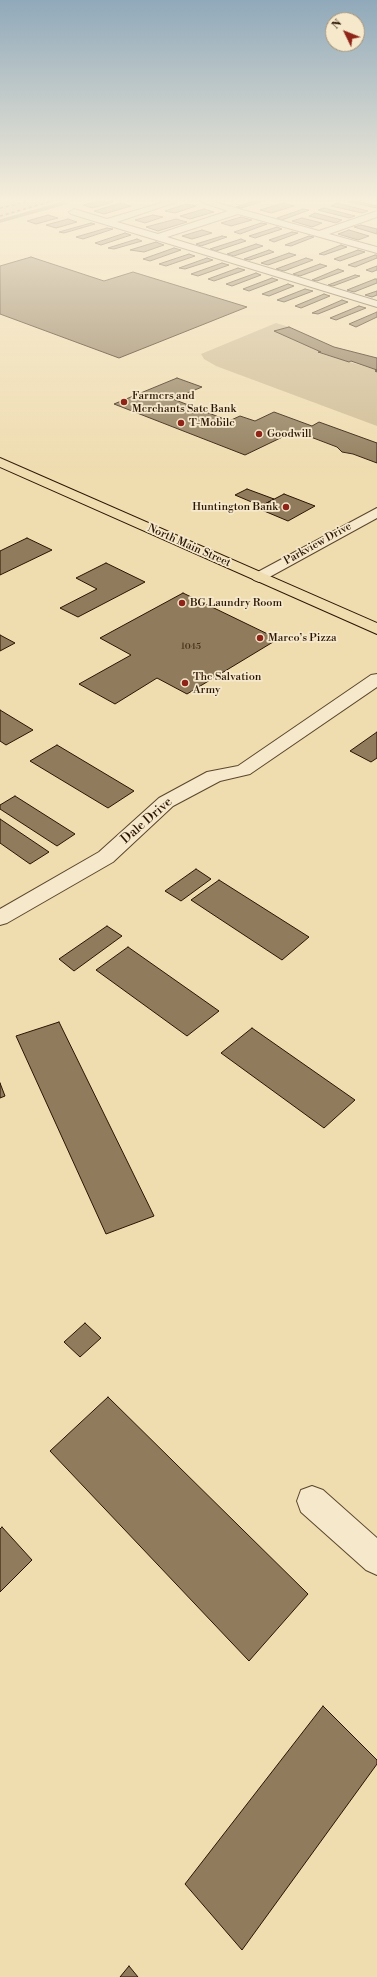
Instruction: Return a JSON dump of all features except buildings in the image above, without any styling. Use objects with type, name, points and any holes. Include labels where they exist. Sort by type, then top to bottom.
[{"type":"main road","name":"North Main Street","points":[[0,462],[377,629]]},
{"type":"street","points":[[345,294],[377,304]]},
{"type":"street","name":"Parkview Drive","points":[[259,577],[377,512]]},
{"type":"street","name":"Dale Drive","points":[[0,918],[106,857],[166,802],[214,776],[244,770],[377,679]]},
{"type":"street","points":[[312,1502],[377,1559]]},
{"type":"shaded area","points":[[276,323],[289,327],[275,331],[321,352],[319,353],[377,370],[377,426],[216,366],[204,359],[201,354]]},
{"type":"place","name":"Farmers and Merchants Sate Bank","points":[[124,402]]},
{"type":"place","name":"T-Mobile","points":[[181,423]]},
{"type":"place","name":"Goodwill","points":[[259,434]]},
{"type":"place","name":"Huntington Bank","points":[[286,507]]},
{"type":"place","name":"BG Laundry Room","points":[[182,603]]},
{"type":"place","name":"Marco’s Pizza","points":[[260,638]]},
{"type":"place","name":"The Salvation Army","points":[[185,683]]}]
